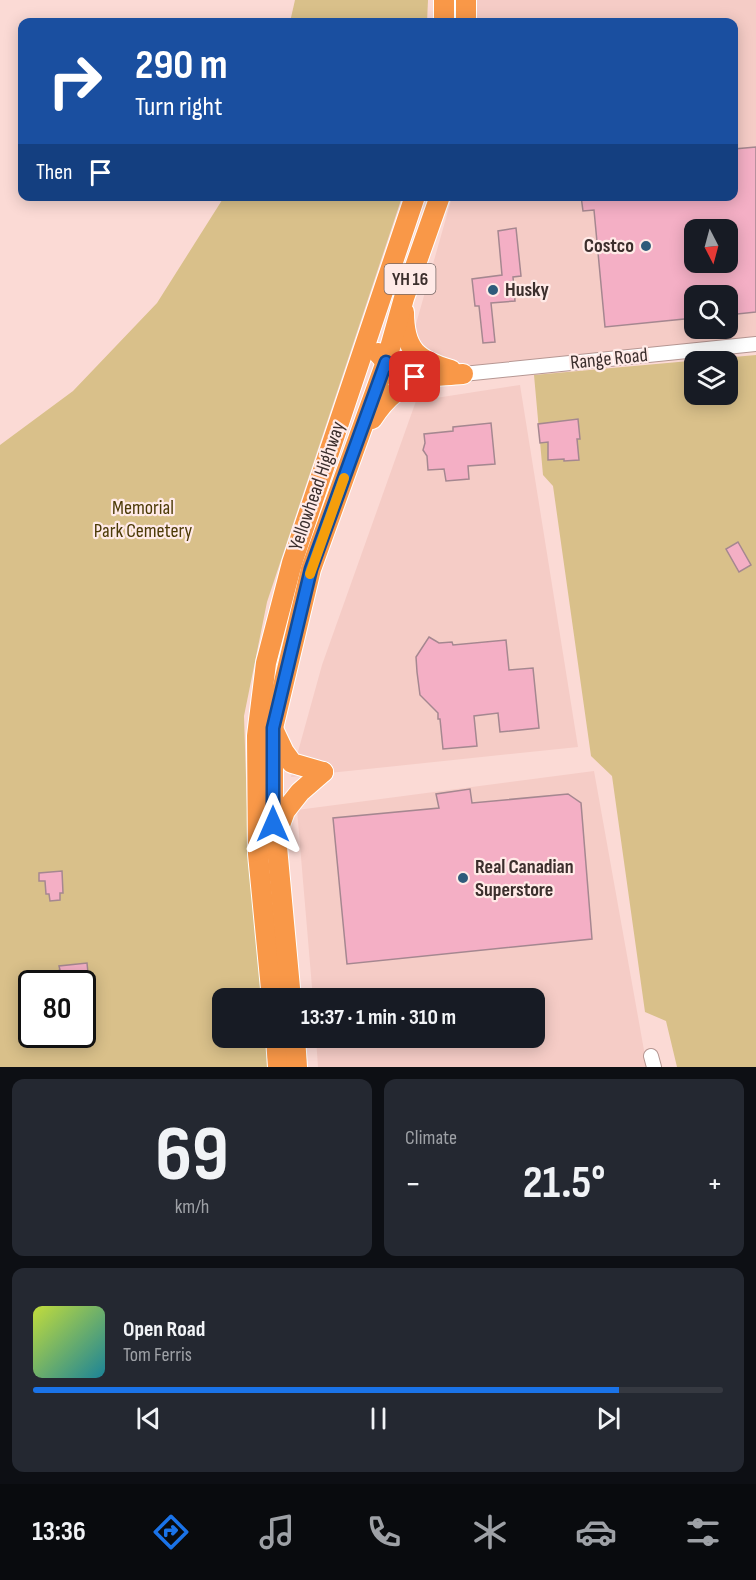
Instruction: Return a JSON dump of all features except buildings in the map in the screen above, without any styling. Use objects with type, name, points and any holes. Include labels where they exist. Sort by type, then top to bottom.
[{"type":"highway","points":[[444,0],[444,18]]},
{"type":"highway","points":[[466,0],[466,18]]},
{"type":"highway","name":"Yellowhead Highway","points":[[271,988],[258,854],[257,735],[266,663],[292,562],[413,201]]},
{"type":"highway","name":"Yellowhead Highway","points":[[290,988],[273,824],[273,728],[311,569],[386,362],[404,298],[438,201]]},
{"type":"highway","points":[[404,298],[404,328],[410,348],[429,363],[463,374]]},
{"type":"highway","points":[[372,325],[373,346],[379,355],[398,372],[415,377],[463,374]]},
{"type":"highway","points":[[358,439],[377,410],[391,394],[427,376]]},
{"type":"highway","points":[[273,728],[292,763],[323,772],[300,792],[285,811],[276,836]]},
{"type":"highway","points":[[277,1048],[278,1067]]},
{"type":"highway","points":[[296,1048],[297,1067]]},
{"type":"street","name":"Range Road","points":[[463,374],[756,344]]},
{"type":"shaded area","points":[[472,0],[756,0],[756,340],[455,367],[412,338],[451,201],[738,201],[738,18],[473,18]]},
{"type":"shaded area","points":[[520,385],[578,747],[291,777],[322,665],[416,401]]},
{"type":"shaded area","points":[[594,771],[647,1067],[318,1067],[317,1048],[545,1048],[545,988],[312,988],[297,810]]},
{"type":"green space","points":[[295,0],[428,0],[427,18],[291,18]]},
{"type":"green space","name":"Memorial Park Cemetery","points":[[221,201],[401,201],[267,602],[244,716],[249,870],[262,988],[212,988],[212,1048],[268,1048],[269,1067],[0,1067],[0,445],[73,391],[157,303]]},
{"type":"green space","points":[[756,355],[756,1067],[677,1067],[666,1021],[645,1012],[612,776],[591,756],[553,486],[543,475],[534,375],[684,361],[684,405],[738,405],[738,357]]},
{"type":"slow traffic","points":[[310,574],[344,478]]},
{"type":"place","name":"Costco","points":[[646,246]]},
{"type":"place","name":"Husky","points":[[493,290]]},
{"type":"place","name":"Real Canadian Superstore","points":[[463,878]]},
{"type":"route","points":[[273,824],[273,728],[311,569],[386,362],[398,372],[415,377]]}]
